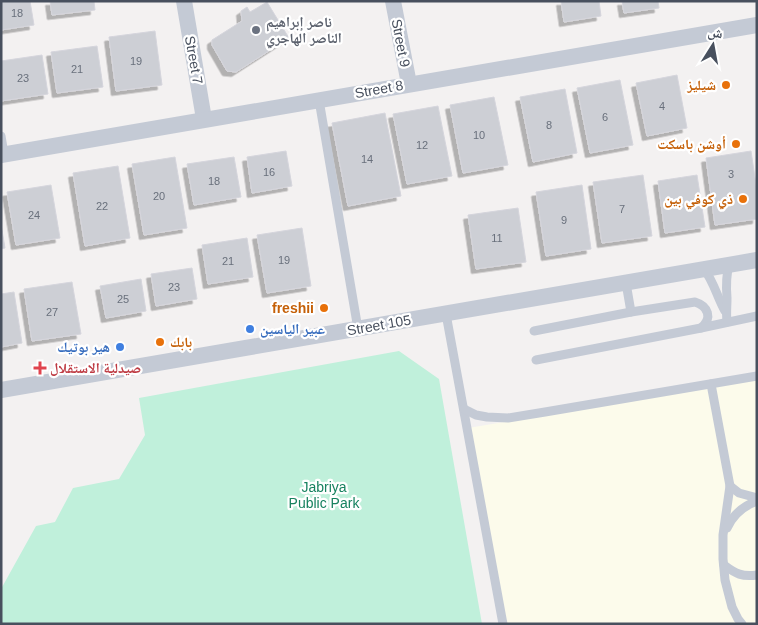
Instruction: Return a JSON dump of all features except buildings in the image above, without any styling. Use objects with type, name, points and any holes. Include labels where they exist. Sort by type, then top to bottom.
[{"type":"street","name":"Street 7","points":[[184,1],[204,120]]},
{"type":"street","name":"Street 9","points":[[393,1],[409,84]]},
{"type":"street","name":"Street 8","points":[[3,154],[757,25]]},
{"type":"street","name":"Street 105","points":[[1,390],[757,260]]},
{"type":"lane","points":[[319,100],[358,329]]},
{"type":"lane","points":[[1,136],[3,154]]},
{"type":"lane","points":[[725,311],[726,278],[729,265]]},
{"type":"lane","points":[[704,269],[712,280],[725,311],[727,322]]},
{"type":"lane","points":[[626,283],[631,312]]},
{"type":"lane","points":[[534,331],[631,312],[695,302],[702,305],[707,313],[707,321],[701,328]]},
{"type":"lane","points":[[446,314],[503,624]]},
{"type":"lane","points":[[536,360],[757,316]]},
{"type":"lane","points":[[464,409],[476,415],[508,418],[757,376]]},
{"type":"lane","points":[[711,384],[730,486],[724,535],[724,565],[732,607],[742,624]]},
{"type":"lane","points":[[730,486],[739,493],[757,499]]},
{"type":"lane","points":[[724,535],[732,518],[757,499]]},
{"type":"lane","points":[[724,565],[740,575],[757,575]]},
{"type":"shaded area","points":[[757,379],[757,624],[503,624],[468,428]]},
{"type":"green space","name":"Jabriya Public Park","points":[[399,351],[439,379],[482,624],[1,624],[1,589],[36,526],[55,522],[73,488],[119,479],[145,435],[139,398]]},
{"type":"place","name":"ناصر إبراهيم الناصر الهاجري","points":[[256,30]]},
{"type":"place","name":"شيليز","points":[[726,85]]},
{"type":"place","name":"أوشن باسكت","points":[[736,144]]},
{"type":"place","name":"ذي كوفي بين","points":[[743,199]]},
{"type":"place","name":"freshii","points":[[324,308]]},
{"type":"place","name":"عبير الياسين","points":[[250,329]]},
{"type":"place","name":"بابك","points":[[160,342]]},
{"type":"place","name":"هير بوتيك","points":[[120,347]]},
{"type":"place","name":"صيدلية الاستقلال","points":[[40,368]]}]
